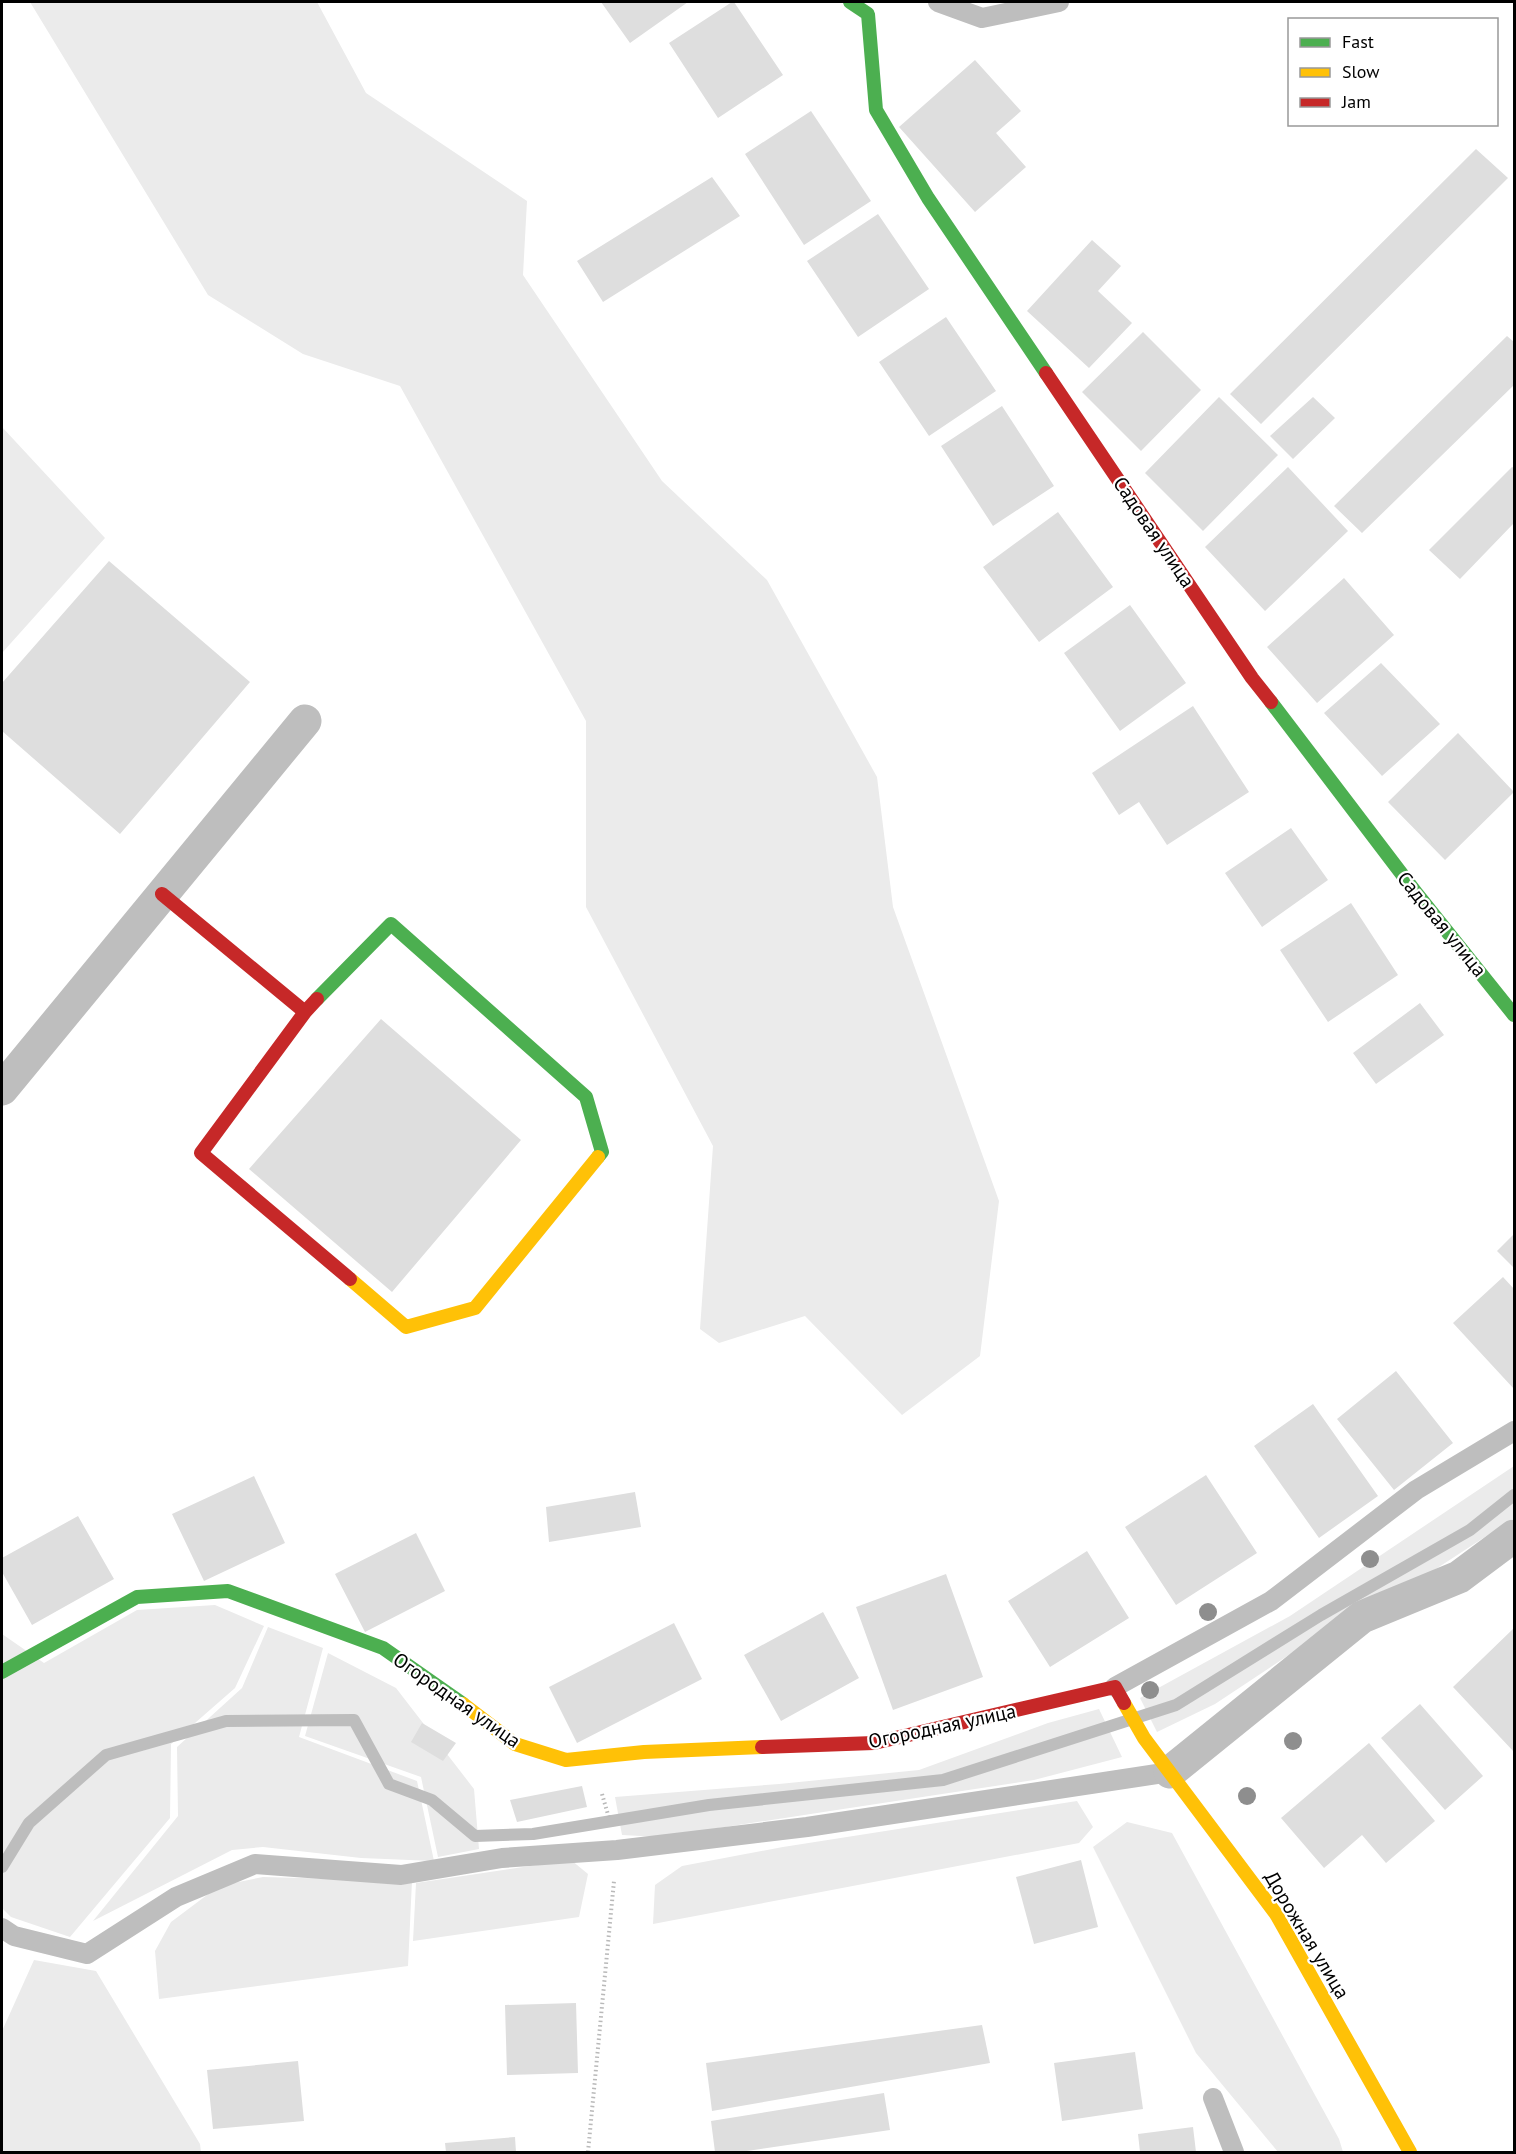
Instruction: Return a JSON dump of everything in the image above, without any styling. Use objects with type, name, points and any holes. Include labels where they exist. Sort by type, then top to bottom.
[{"type":"street","name":"Садовая улица","points":[[862,6],[876,110],[928,198],[1252,678],[1417,894],[1515,1015]]},
{"type":"street","points":[[2,1089],[305,721]]},
{"type":"street","points":[[162,894],[305,1012]]},
{"type":"street","points":[[391,924],[586,1097],[602,1152],[476,1308],[406,1327],[201,1153],[305,1012],[391,924]]},
{"type":"street","points":[[1170,1772],[1362,1617],[1459,1578],[1515,1536]]},
{"type":"street","name":"Огородная улица","points":[[2,1672],[137,1597],[228,1591],[382,1648],[453,1696],[514,1744],[566,1760],[644,1752],[874,1743],[1115,1687]]},
{"type":"street","name":"Дорожная улица","points":[[1115,1687],[1144,1738],[1276,1914],[1410,2152]]},
{"type":"lane","points":[[938,2],[982,18],[1059,2]]},
{"type":"lane","points":[[1115,1687],[1271,1601],[1416,1490],[1515,1431]]},
{"type":"lane","points":[[2,1928],[14,1936],[87,1954],[176,1897],[255,1864],[401,1875],[502,1858],[617,1850],[807,1827],[1170,1772]]},
{"type":"lane","points":[[1212,2098],[1234,2152]]},
{"type":"path","points":[[588,2152],[617,1850]]},
{"type":"shaded area","points":[[30,2],[317,2],[366,93],[527,201],[523,275],[662,481],[767,580],[877,777],[893,907],[999,1201],[980,1356],[902,1415],[805,1316],[719,1343],[700,1329],[713,1146],[586,907],[586,721],[400,386],[303,354],[208,295]]},
{"type":"shaded area","points":[[2,427],[105,538],[2,653]]},
{"type":"shaded area","points":[[1514,1466],[1514,1518],[1422,1578],[1340,1621],[1215,1704],[1157,1732],[1140,1698],[1290,1616]]},
{"type":"shaded area","points":[[215,1605],[264,1626],[235,1688],[171,1744],[170,1818],[70,1937],[11,1917],[2,1908],[2,1634],[44,1663],[137,1610]]},
{"type":"shaded area","points":[[268,1627],[323,1648],[299,1737],[417,1781],[434,1861],[361,1858],[263,1847],[232,1850],[93,1921],[178,1816],[177,1747],[242,1688]]},
{"type":"shaded area","points":[[328,1653],[396,1688],[474,1789],[479,1849],[438,1857],[421,1777],[305,1736]]},
{"type":"shaded area","points":[[1099,1709],[1122,1757],[1034,1780],[660,1837],[622,1835],[615,1797],[919,1770],[1048,1723]]},
{"type":"shaded area","points":[[1077,1801],[1093,1827],[1079,1843],[653,1924],[655,1885],[682,1866],[783,1847]]},
{"type":"shaded area","points":[[1127,1822],[1172,1833],[1339,2139],[1343,2152],[1278,2152],[1196,2053],[1093,1847]]},
{"type":"shaded area","points":[[571,1860],[588,1874],[579,1917],[413,1941],[416,1883]]},
{"type":"shaded area","points":[[263,1877],[412,1881],[408,1966],[159,1999],[155,1951],[171,1922],[219,1886]]},
{"type":"shaded area","points":[[34,1960],[96,1971],[200,2144],[201,2152],[2,2152],[2,2031]]},
{"type":"building","points":[[601,2],[688,2],[630,43]]},
{"type":"building","points":[[732,2],[783,75],[718,118],[669,43]]},
{"type":"building","points":[[975,60],[1021,111],[996,133],[1026,167],[975,212],[899,127]]},
{"type":"building","points":[[811,111],[871,201],[804,245],[745,154]]},
{"type":"building","points":[[1476,149],[1508,178],[1261,424],[1230,394]]},
{"type":"building","points":[[712,177],[740,216],[603,302],[577,261]]},
{"type":"building","points":[[878,214],[929,289],[858,337],[807,261]]},
{"type":"building","points":[[1092,240],[1121,266],[1098,291],[1132,323],[1089,368],[1027,311]]},
{"type":"building","points":[[946,317],[996,391],[929,436],[879,362]]},
{"type":"building","points":[[1143,332],[1201,390],[1141,451],[1082,392]]},
{"type":"building","points":[[1507,336],[1514,342],[1514,385],[1362,533],[1334,506]]},
{"type":"building","points":[[1219,397],[1278,455],[1203,531],[1145,473]]},
{"type":"building","points":[[1313,397],[1335,418],[1293,459],[1270,436]]},
{"type":"building","points":[[1002,406],[1054,486],[993,526],[941,446]]},
{"type":"building","points":[[1288,467],[1348,531],[1265,611],[1205,547]]},
{"type":"building","points":[[1512,467],[1514,468],[1514,523],[1460,579],[1429,550]]},
{"type":"building","points":[[1058,512],[1113,587],[1039,642],[983,567]]},
{"type":"building","points":[[109,561],[250,682],[120,834],[2,731],[2,683]]},
{"type":"building","points":[[1344,578],[1394,635],[1317,703],[1267,647]]},
{"type":"building","points":[[1130,605],[1186,683],[1120,731],[1064,653]]},
{"type":"building","points":[[1381,663],[1440,724],[1382,776],[1324,713]]},
{"type":"building","points":[[1193,706],[1249,792],[1167,845],[1139,802],[1119,815],[1092,773]]},
{"type":"building","points":[[1458,733],[1514,792],[1445,860],[1388,802]]},
{"type":"building","points":[[1291,828],[1328,880],[1262,927],[1225,873]]},
{"type":"building","points":[[1351,903],[1398,975],[1328,1022],[1280,950]]},
{"type":"building","points":[[1420,1003],[1444,1035],[1376,1084],[1353,1053]]},
{"type":"building","points":[[381,1019],[521,1140],[392,1292],[249,1169]]},
{"type":"building","points":[[1514,1234],[1514,1268],[1497,1251]]},
{"type":"building","points":[[1503,1277],[1514,1289],[1514,1389],[1453,1323]]},
{"type":"building","points":[[1396,1371],[1453,1443],[1394,1490],[1337,1419]]},
{"type":"building","points":[[1313,1404],[1378,1496],[1319,1538],[1254,1446]]},
{"type":"building","points":[[1206,1475],[1257,1553],[1176,1605],[1125,1527]]},
{"type":"building","points":[[254,1476],[285,1543],[204,1581],[172,1514]]},
{"type":"building","points":[[635,1492],[641,1527],[549,1542],[546,1507]]},
{"type":"building","points":[[78,1516],[114,1579],[32,1625],[2,1572],[2,1558]]},
{"type":"building","points":[[416,1533],[445,1591],[365,1632],[335,1574]]},
{"type":"building","points":[[1087,1551],[1129,1618],[1050,1667],[1008,1601]]},
{"type":"building","points":[[946,1574],[983,1677],[893,1710],[856,1607]]},
{"type":"building","points":[[823,1612],[859,1678],[781,1721],[744,1655]]},
{"type":"building","points":[[674,1623],[702,1679],[577,1743],[549,1687]]},
{"type":"building","points":[[1514,1628],[1514,1752],[1453,1687]]},
{"type":"building","points":[[1420,1704],[1483,1776],[1445,1810],[1381,1738]]},
{"type":"building","points":[[422,1723],[456,1743],[443,1761],[411,1742]]},
{"type":"building","points":[[1369,1743],[1435,1821],[1386,1863],[1362,1835],[1324,1868],[1281,1818]]},
{"type":"building","points":[[582,1786],[587,1807],[517,1822],[510,1800]]},
{"type":"building","points":[[1081,1860],[1098,1927],[1034,1944],[1016,1877]]},
{"type":"building","points":[[576,2003],[578,2073],[507,2075],[505,2005]]},
{"type":"building","points":[[982,2025],[990,2063],[712,2111],[706,2063]]},
{"type":"building","points":[[1135,2052],[1143,2109],[1062,2121],[1054,2063]]},
{"type":"building","points":[[298,2061],[304,2121],[213,2129],[207,2070]]},
{"type":"building","points":[[884,2093],[890,2130],[740,2152],[715,2152],[711,2121]]},
{"type":"building","points":[[1193,2127],[1196,2152],[1140,2152],[1138,2134]]},
{"type":"building","points":[[515,2137],[516,2152],[446,2152],[445,2143]]},
{"type":"waterway","points":[[2,1867],[29,1823],[106,1755],[226,1721],[354,1720],[389,1784],[432,1800],[475,1836],[533,1834],[709,1805],[943,1780],[1176,1705],[1321,1615],[1470,1530],[1514,1495]]},
{"type":"traffic: fast","points":[[850,2],[868,14],[876,110],[928,198],[1046,373]]},
{"type":"traffic: fast","points":[[1271,702],[1417,894],[1514,1015]]},
{"type":"traffic: fast","points":[[317,999],[391,924],[586,1097],[602,1152],[598,1157]]},
{"type":"traffic: fast","points":[[2,1672],[137,1597],[228,1591],[383,1648],[463,1704]]},
{"type":"traffic: slow","points":[[350,1279],[406,1327],[475,1308],[598,1157]]},
{"type":"traffic: slow","points":[[1124,1703],[1144,1738],[1276,1914],[1410,2152]]},
{"type":"traffic: slow","points":[[463,1704],[515,1744],[566,1760],[644,1752],[762,1747]]},
{"type":"traffic: jam","points":[[1046,373],[1252,678],[1271,702]]},
{"type":"traffic: jam","points":[[162,894],[305,1012],[317,999]]},
{"type":"traffic: jam","points":[[305,1012],[201,1153],[350,1279]]},
{"type":"traffic: jam","points":[[762,1747],[874,1743],[1115,1687],[1124,1703]]}]
